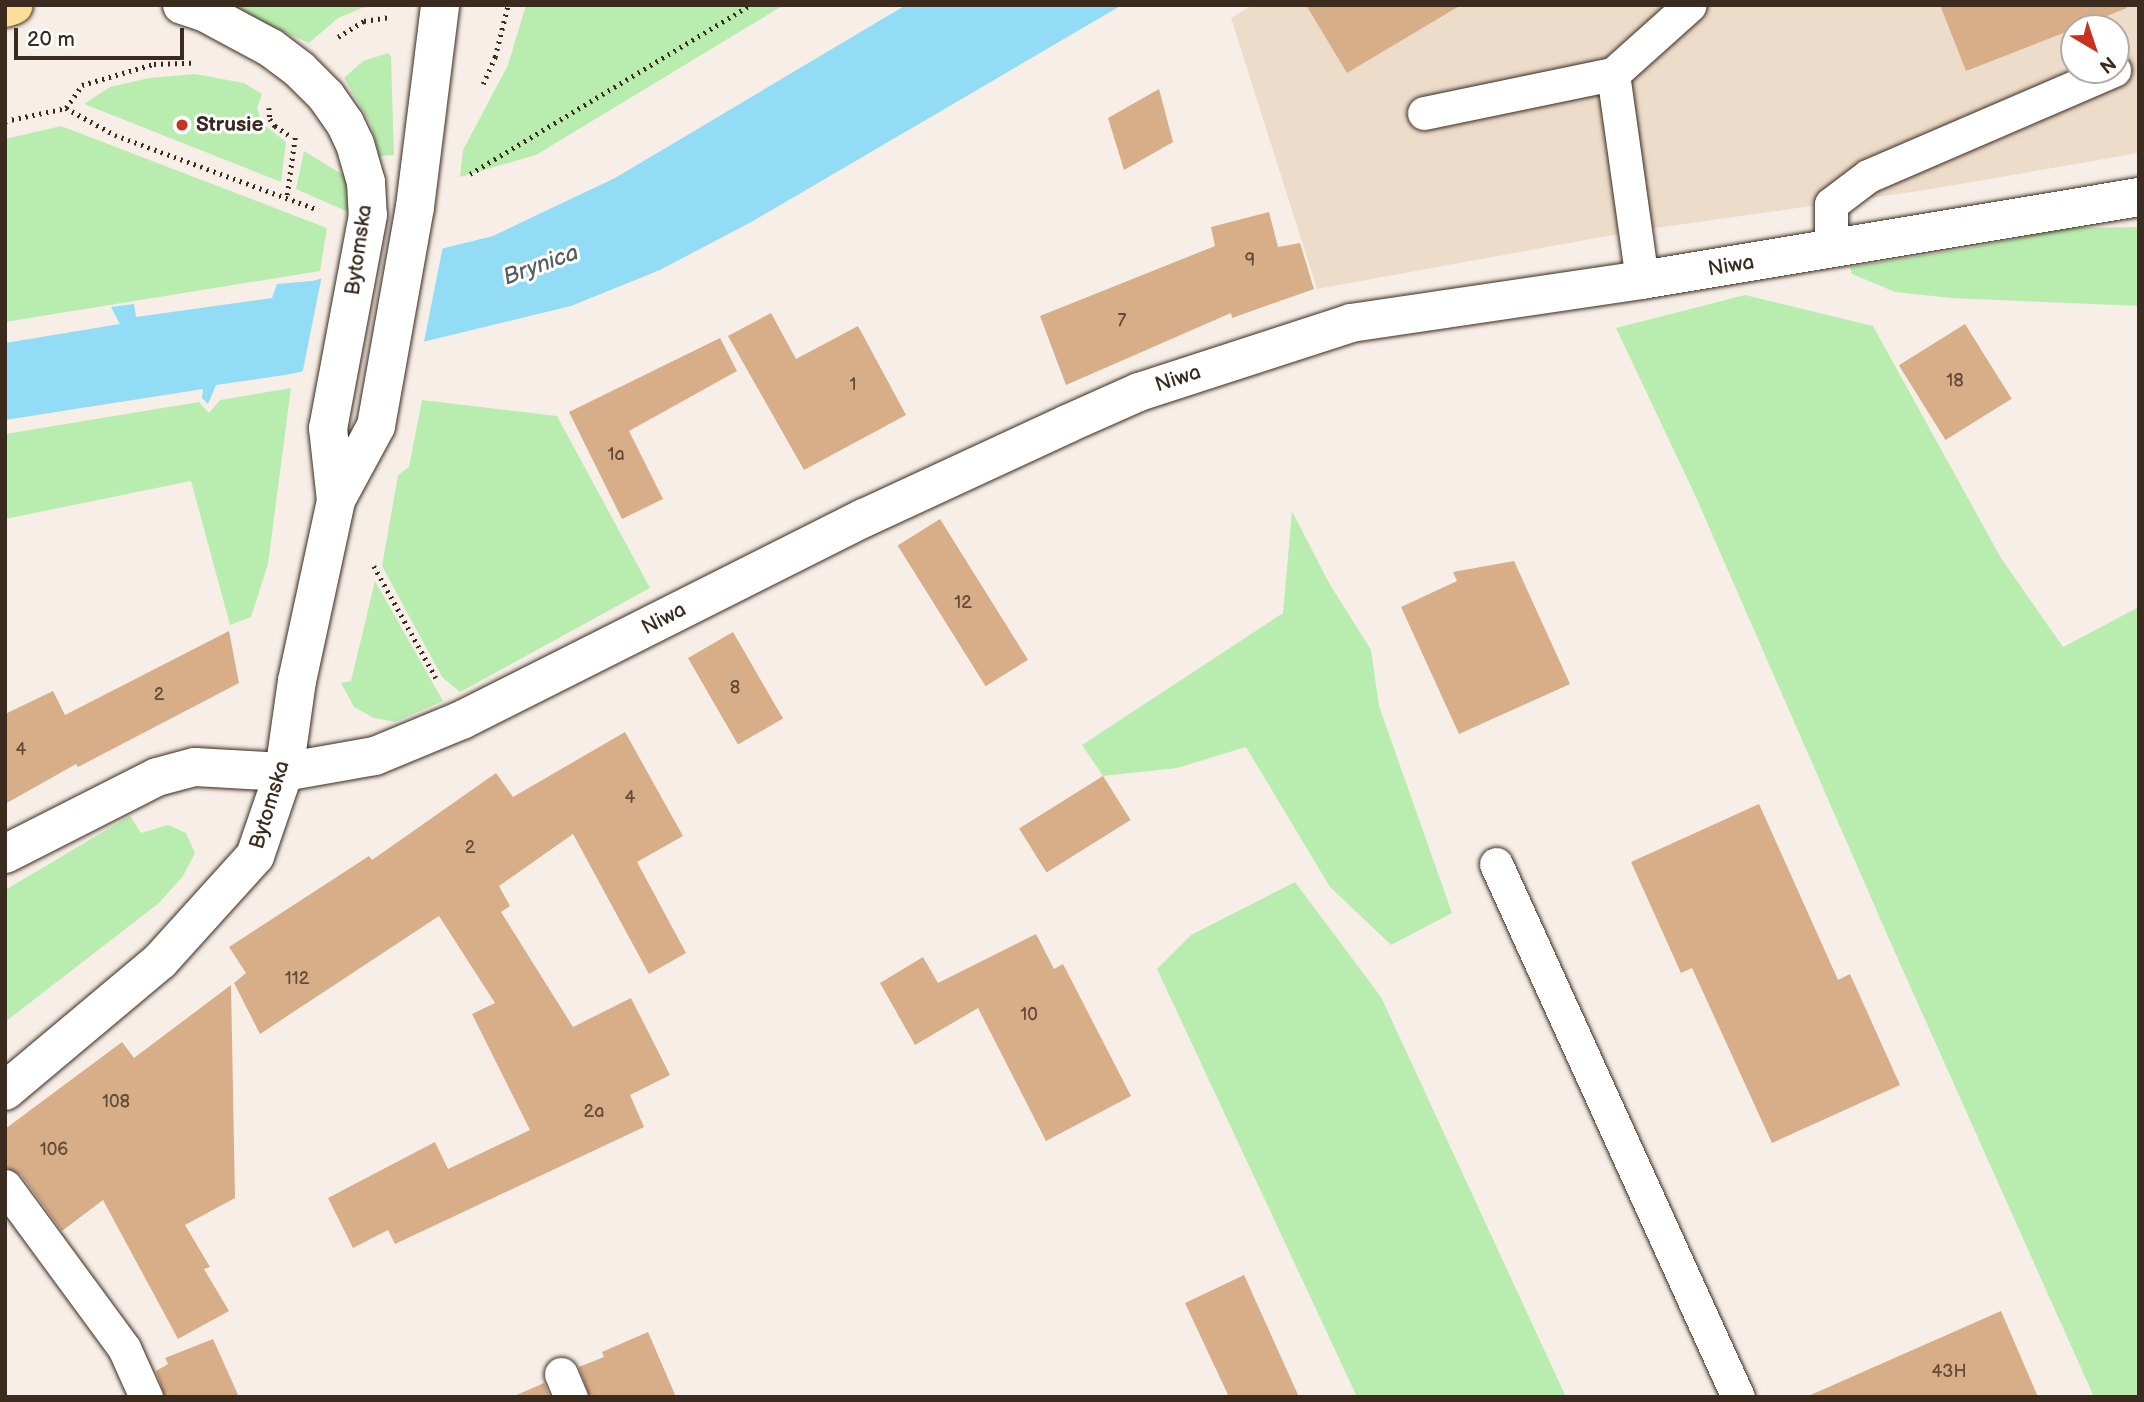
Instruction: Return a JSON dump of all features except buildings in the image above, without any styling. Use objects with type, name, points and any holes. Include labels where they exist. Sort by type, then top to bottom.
[{"type":"main road","points":[[5,8],[14,5]]},
{"type":"street","name":"Bytomska","points":[[182,5],[204,12],[271,48],[300,70],[326,96],[345,123],[355,144],[366,182],[367,224],[328,428],[336,500]]},
{"type":"street","name":"Bytomska","points":[[5,1091],[160,961],[255,856],[284,772],[297,681],[336,500],[376,426],[415,206],[439,11]]},
{"type":"street","name":"Niwa","points":[[5,854],[157,777],[195,767],[284,772],[374,756],[462,720],[864,518],[1139,392],[1351,323],[1643,280],[2139,197]]},
{"type":"lane","points":[[1424,113],[1613,74],[1690,5]]},
{"type":"lane","points":[[1613,74],[1643,280]]},
{"type":"lane","points":[[1831,249],[1831,204],[1868,176],[2082,84]]},
{"type":"lane","points":[[1496,864],[1738,1397]]},
{"type":"lane","points":[[5,1186],[124,1348],[146,1397]]},
{"type":"path","points":[[467,176],[750,5]]},
{"type":"path","points":[[300,70],[330,42],[364,21],[439,11]]},
{"type":"path","points":[[66,108],[82,85],[154,64],[193,63]]},
{"type":"path","points":[[5,121],[66,108],[115,135],[287,195],[322,211]]},
{"type":"path","points":[[287,195],[297,127]]},
{"type":"path","points":[[373,565],[443,687]]},
{"type":"shaded area","points":[[1253,5],[2139,5],[2139,153],[1926,190],[1635,231],[1317,289],[1231,18]]},
{"type":"green space","points":[[224,5],[380,5],[362,8],[338,18],[309,43]]},
{"type":"green space","points":[[526,5],[784,5],[536,155],[460,177],[463,150],[508,65]]},
{"type":"green space","points":[[388,53],[391,56],[394,155],[379,156],[371,124],[344,78],[363,61]]},
{"type":"green space","points":[[195,74],[244,83],[262,94],[257,108],[262,123],[286,142],[281,182],[84,104],[110,87],[149,78]]},
{"type":"green space","points":[[61,126],[327,228],[320,271],[5,322],[5,139]]},
{"type":"green space","points":[[304,151],[345,176],[355,215],[296,189]]},
{"type":"green space","points":[[2139,227],[2139,306],[1951,298],[1895,292],[1852,274],[1850,267],[1969,248],[2069,228]]},
{"type":"green space","points":[[1745,295],[1873,326],[2001,558],[2063,647],[2139,607],[2139,1397],[2094,1397],[1893,948],[1695,495],[1616,328]]},
{"type":"green space","points":[[291,388],[268,564],[251,617],[230,625],[191,481],[5,519],[5,434],[199,402],[209,413],[220,400]]},
{"type":"green space","points":[[422,400],[557,416],[650,588],[460,692],[442,677],[382,566],[398,475],[409,467]]},
{"type":"green space","points":[[1292,511],[1329,583],[1371,650],[1379,706],[1452,913],[1391,945],[1330,887],[1246,747],[1177,768],[1103,776],[1082,745],[1283,613]]},
{"type":"green space","points":[[375,581],[443,701],[395,722],[374,718],[354,707],[341,683],[351,681]]},
{"type":"green space","points":[[130,816],[141,833],[168,825],[186,833],[195,853],[183,876],[159,903],[5,1022],[5,890]]},
{"type":"green space","points":[[1295,882],[1381,997],[1566,1397],[1357,1397],[1157,969],[1191,935]]},
{"type":"water","name":"Brynica","points":[[906,5],[1122,5],[753,221],[660,270],[571,306],[291,374],[216,385],[208,404],[202,398],[203,389],[5,420],[5,343],[120,324],[111,307],[134,304],[136,317],[272,298],[277,284],[312,281],[493,236],[615,178]]},
{"type":"pier","points":[[443,246],[423,347],[302,375],[322,275]]},
{"type":"place","name":"Strusie","points":[[182,125]]}]
